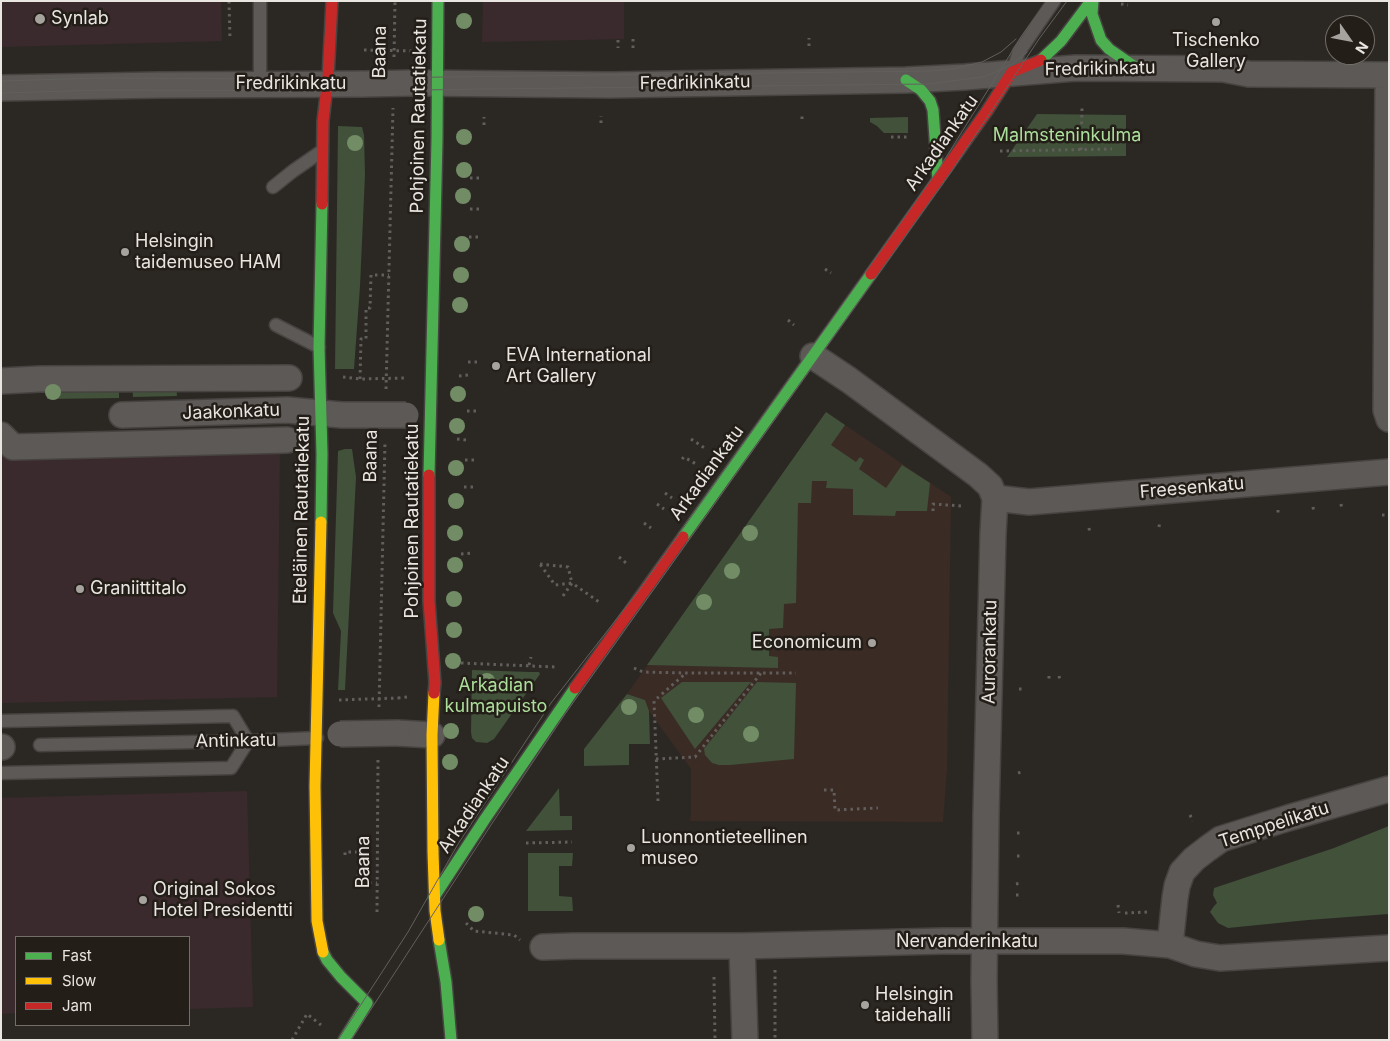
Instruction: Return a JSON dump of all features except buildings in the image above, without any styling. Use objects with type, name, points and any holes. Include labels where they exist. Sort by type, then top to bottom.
[{"type":"main road","name":"Eteläinen Rautatiekatu","points":[[332,1],[331,37],[322,121],[319,347],[332,414],[322,454],[318,618],[328,736],[315,786],[317,921],[323,953],[341,977],[367,1002],[344,1040]]},
{"type":"main road","name":"Pohjoinen Rautatiekatu","points":[[438,1],[425,83],[437,140],[429,458],[429,601],[435,683],[432,735],[432,852],[434,897],[446,982],[451,1040]]},
{"type":"main road","points":[[1012,72],[1042,59],[1061,41],[1092,1]]},
{"type":"main road","points":[[1092,1],[1092,14],[1101,40],[1108,49],[1138,69]]},
{"type":"main road","name":"Arkadiankatu","points":[[434,897],[485,819],[584,676],[987,112],[1012,72]]},
{"type":"main road","points":[[906,80],[921,90],[930,101],[933,110],[938,180]]},
{"type":"street","name":"Fredrikinkatu","points":[[1,88],[425,83],[610,85],[906,80],[1076,68],[1223,69],[1249,74],[1388,75]]},
{"type":"street","points":[[1388,75],[1386,410],[1389,420]]},
{"type":"street","points":[[813,356],[849,380],[978,475],[990,486],[995,498]]},
{"type":"street","name":"Jaakonkatu","points":[[1,381],[40,379],[289,378]]},
{"type":"street","name":"Jaakonkatu","points":[[122,415],[287,410],[332,414],[430,415]]},
{"type":"street","name":"Jaakonkatu","points":[[1,435],[13,448],[286,440]]},
{"type":"street","name":"Freesenkatu","points":[[995,498],[1030,502],[1389,472]]},
{"type":"street","name":"Aurorankatu","points":[[985,1040],[985,942],[995,498]]},
{"type":"street","name":"Antinkatu","points":[[328,736],[397,733],[432,735]]},
{"type":"street","name":"Temppelikatu","points":[[1170,945],[1175,898],[1182,872],[1207,849],[1222,839],[1389,789]]},
{"type":"street","name":"Nervanderinkatu","points":[[542,947],[742,946],[943,941],[1123,941],[1170,945],[1196,954],[1220,958],[1389,948]]},
{"type":"street","points":[[742,946],[745,1040]]},
{"type":"lane","points":[[260,1],[260,84]]},
{"type":"lane","name":"Arkadiankatu","points":[[1012,72],[1019,52],[1054,1]]},
{"type":"lane","points":[[273,187],[292,171],[322,151]]},
{"type":"lane","points":[[276,325],[319,347]]},
{"type":"lane","points":[[1,721],[233,716],[248,742],[231,768],[1,773]]},
{"type":"lane","name":"Antinkatu","points":[[40,745],[248,742],[328,736]]},
{"type":"path","points":[[230,1],[230,39]]},
{"type":"path","name":"Baana","points":[[394,60],[395,1]]},
{"type":"path","points":[[809,38],[809,46]]},
{"type":"path","points":[[633,39],[633,48]]},
{"type":"path","points":[[618,40],[618,48]]},
{"type":"path","points":[[364,50],[414,51]]},
{"type":"path","name":"Baana","points":[[386,391],[393,99]]},
{"type":"path","points":[[1081,150],[1082,108]]},
{"type":"path","points":[[802,113],[802,119]]},
{"type":"path","points":[[601,116],[601,123]]},
{"type":"path","points":[[484,117],[484,125]]},
{"type":"path","points":[[891,137],[908,137]]},
{"type":"path","points":[[1000,151],[1112,149]]},
{"type":"path","points":[[470,178],[480,178]]},
{"type":"path","points":[[470,209],[479,209]]},
{"type":"path","points":[[469,237],[479,238]]},
{"type":"path","points":[[824,269],[831,273]]},
{"type":"path","points":[[360,379],[361,339],[366,339],[366,308],[370,308],[371,275],[389,275]]},
{"type":"path","points":[[788,320],[794,325]]},
{"type":"path","points":[[468,362],[477,362]]},
{"type":"path","points":[[343,378],[407,378]]},
{"type":"path","points":[[467,411],[476,411]]},
{"type":"path","name":"Baana","points":[[379,713],[385,439]]},
{"type":"path","points":[[691,439],[706,449]]},
{"type":"path","points":[[682,459],[684,457],[696,464]]},
{"type":"path","points":[[465,460],[475,460]]},
{"type":"path","points":[[464,487],[475,487]]},
{"type":"path","points":[[665,493],[672,498]]},
{"type":"path","points":[[657,504],[664,509]]},
{"type":"path","points":[[933,511],[933,504],[961,506]]},
{"type":"path","points":[[1341,504],[1342,510]]},
{"type":"path","points":[[1313,507],[1314,513]]},
{"type":"path","points":[[1278,510],[1278,516]]},
{"type":"path","points":[[1159,528],[1160,521]]},
{"type":"path","points":[[644,523],[650,528]]},
{"type":"path","points":[[1089,528],[1090,534]]},
{"type":"path","points":[[461,554],[474,553]]},
{"type":"path","points":[[619,558],[626,563]]},
{"type":"path","points":[[572,583],[555,586],[540,564],[568,567],[572,583],[598,602]]},
{"type":"path","points":[[563,596],[572,583]]},
{"type":"path","points":[[529,665],[531,657]]},
{"type":"path","points":[[457,663],[555,667]]},
{"type":"path","points":[[634,668],[643,672],[796,672]]},
{"type":"path","points":[[656,759],[694,757],[762,672]]},
{"type":"path","points":[[658,801],[654,701],[686,673]]},
{"type":"path","points":[[339,700],[398,698]]},
{"type":"path","name":"Baana","points":[[377,912],[378,750]]},
{"type":"path","points":[[824,790],[834,790],[834,810],[878,808]]},
{"type":"path","points":[[1190,815],[1193,820]]},
{"type":"path","points":[[526,842],[572,842]]},
{"type":"path","points":[[345,854],[345,852],[359,852],[358,882],[377,883]]},
{"type":"path","points":[[1118,905],[1119,913]]},
{"type":"path","points":[[464,918],[466,925],[474,931],[514,935],[529,947],[542,947]]},
{"type":"path","points":[[775,1040],[776,945]]},
{"type":"path","points":[[714,977],[715,1040]]},
{"type":"path","points":[[292,1040],[307,1014]]},
{"type":"shaded area","points":[[1,1],[221,1],[222,41],[1,47]]},
{"type":"shaded area","points":[[483,1],[624,1],[624,39],[482,42]]},
{"type":"shaded area","points":[[826,412],[951,497],[947,768],[943,822],[690,821],[691,769],[649,711],[645,700],[627,694]]},
{"type":"shaded area","points":[[280,449],[277,697],[1,703],[1,456]]},
{"type":"shaded area","points":[[247,791],[253,1007],[190,1009],[190,936],[15,936],[15,1013],[1,1014],[1,798]]},
{"type":"green space","name":"Malmsteninkulma","points":[[1037,114],[1126,115],[1126,156],[1007,157]]},
{"type":"green space","points":[[908,117],[908,133],[884,133],[870,122],[870,118]]},
{"type":"green space","points":[[338,126],[362,127],[364,135],[365,175],[354,369],[335,369]]},
{"type":"green space","points":[[176,382],[177,396],[133,397],[132,383]]},
{"type":"green space","points":[[119,383],[119,398],[47,399],[47,385]]},
{"type":"green space","points":[[826,412],[845,425],[831,445],[856,462],[860,457],[864,460],[859,469],[886,488],[902,465],[930,483],[927,511],[896,511],[895,516],[853,515],[853,489],[826,488],[827,481],[812,481],[811,503],[798,503],[796,603],[784,604],[783,628],[769,629],[769,656],[778,657],[778,668],[647,665]]},
{"type":"green space","points":[[352,449],[356,477],[345,690],[338,690],[341,631],[333,613],[338,451]]},
{"type":"green space","name":"Arkadian kulmapuisto","points":[[472,670],[539,672],[540,674],[494,739],[487,743],[476,742],[472,738]]},
{"type":"green space","points":[[682,682],[751,682],[695,749],[661,698]]},
{"type":"green space","points":[[757,682],[796,683],[794,759],[730,765],[712,763],[705,755],[704,749]]},
{"type":"green space","points":[[627,694],[645,700],[649,711],[650,744],[629,744],[629,765],[584,766],[584,749]]},
{"type":"green space","points":[[559,788],[560,816],[572,816],[572,830],[526,831]]},
{"type":"green space","points":[[1389,826],[1389,914],[1228,928],[1218,923],[1210,912],[1217,903],[1213,895],[1214,888],[1334,848]]},
{"type":"green space","points":[[528,853],[573,853],[572,866],[559,866],[559,896],[572,897],[573,911],[528,911]]},
{"type":"tram line","points":[[338,1040],[408,932],[458,844],[551,703],[640,589],[909,211],[940,167],[1021,37],[1047,1]]},
{"type":"tram line","points":[[351,1040],[565,714],[951,172],[1039,39],[1067,1]]},
{"type":"tram line","points":[[1,81],[98,78],[284,79],[930,71],[953,69],[982,62],[1001,52],[1016,39]]},
{"type":"tram line","points":[[1,93],[106,90],[363,91],[928,84],[982,77],[1012,64],[1027,52]]},
{"type":"traffic: fast","points":[[429,475],[437,140],[438,1]]},
{"type":"traffic: fast","points":[[1041,60],[1061,41],[1091,1]]},
{"type":"traffic: fast","points":[[1093,1],[1092,14],[1101,40],[1109,49],[1138,69]]},
{"type":"traffic: fast","points":[[906,80],[921,90],[930,101],[933,110],[938,180]]},
{"type":"traffic: fast","points":[[321,522],[322,454],[319,347],[322,204]]},
{"type":"traffic: fast","points":[[683,537],[871,274]]},
{"type":"traffic: fast","points":[[434,897],[575,688]]},
{"type":"traffic: fast","points":[[439,940],[446,982],[451,1040]]},
{"type":"traffic: fast","points":[[323,952],[341,977],[367,1003],[344,1040]]},
{"type":"traffic: slow","points":[[321,522],[315,786],[317,921],[323,952]]},
{"type":"traffic: slow","points":[[434,693],[432,735],[433,852],[435,911],[439,940]]},
{"type":"traffic: jam","points":[[322,204],[323,121],[328,78],[332,1]]},
{"type":"traffic: jam","points":[[871,274],[987,111],[1012,72],[1041,60]]},
{"type":"traffic: jam","points":[[429,475],[429,601],[435,683],[434,693]]},
{"type":"traffic: jam","points":[[575,688],[683,537]]},
{"type":"place","name":"Synlab","points":[[40,19]]},
{"type":"place","name":"Tischenko Gallery","points":[[1216,22]]},
{"type":"place","name":"Helsingin taidemuseo HAM","points":[[125,252]]},
{"type":"place","name":"EVA International Art Gallery","points":[[496,366]]},
{"type":"place","name":"Graniittitalo","points":[[80,589]]},
{"type":"place","name":"Economicum","points":[[872,643]]},
{"type":"place","name":"Luonnontieteellinen museo","points":[[631,848]]},
{"type":"place","name":"Original Sokos Hotel Presidentti","points":[[143,900]]},
{"type":"place","name":"Helsingin taidehalli","points":[[865,1005]]}]
